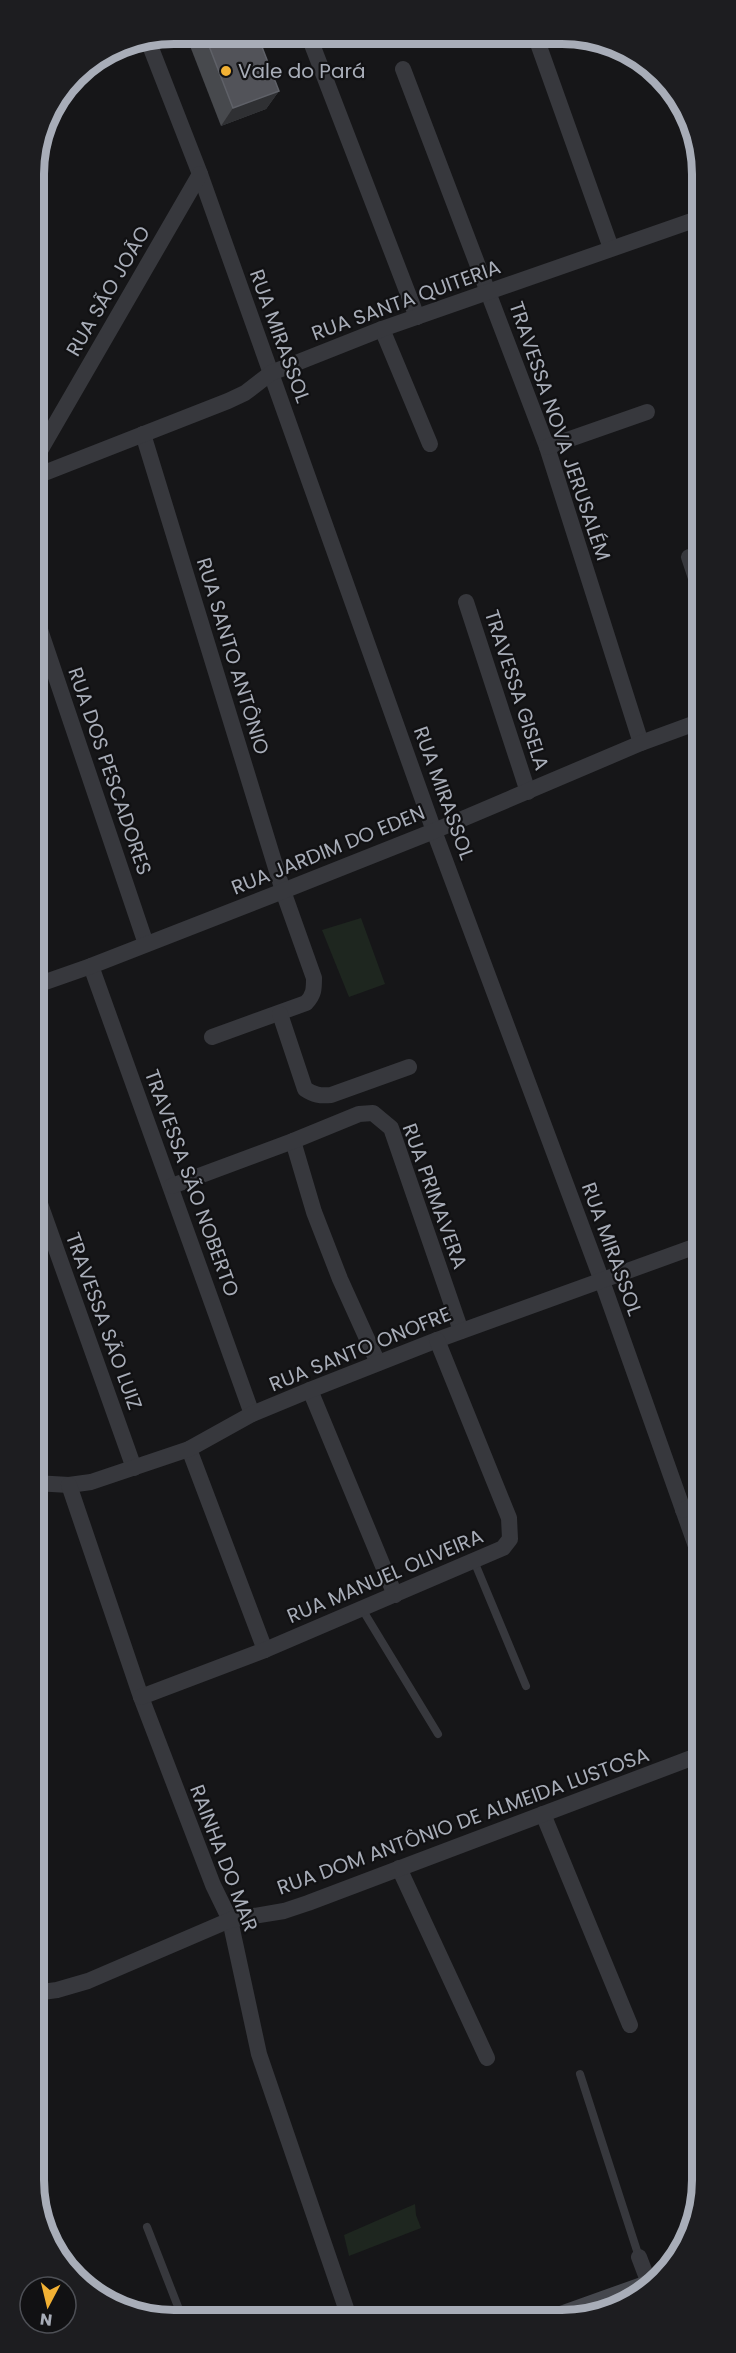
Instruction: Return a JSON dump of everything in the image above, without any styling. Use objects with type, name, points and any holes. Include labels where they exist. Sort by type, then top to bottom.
[{"type":"street","points":[[312,44],[417,316]]},
{"type":"street","points":[[538,44],[611,248]]},
{"type":"street","name":"RUA MIRASSOL","points":[[150,46],[200,174],[434,831],[602,1281],[692,1535]]},
{"type":"street","name":"TRAVESSA NOVA JERUSALÉM","points":[[403,69],[547,447],[641,743]]},
{"type":"street","name":"RUA SÃO JOÃO","points":[[44,444],[200,174]]},
{"type":"street","name":"RUA SANTA QUITERIA","points":[[44,473],[244,393],[271,373],[382,329],[692,221]]},
{"type":"street","points":[[382,329],[430,444]]},
{"type":"street","points":[[547,447],[647,412]]},
{"type":"street","name":"RUA SANTO ANTÔNIO","points":[[143,434],[283,891],[314,978],[312,997],[306,1003],[212,1037]]},
{"type":"street","points":[[689,557],[692,566]]},
{"type":"street","name":"TRAVESSA GISELA","points":[[466,602],[528,792]]},
{"type":"street","name":"RUA DOS PESCADORES","points":[[44,642],[146,944]]},
{"type":"street","name":"RUA JARDIM DO EDEN","points":[[44,983],[92,966],[434,831],[641,743],[692,724]]},
{"type":"street","name":"TRAVESSA SÃO NOBERTO","points":[[92,966],[252,1414]]},
{"type":"street","points":[[280,1014],[305,1089],[312,1094],[331,1095],[409,1067]]},
{"type":"street","name":"RUA PRIMAVERA","points":[[172,1186],[292,1142],[359,1114],[373,1113],[391,1128],[461,1331]]},
{"type":"street","points":[[292,1142],[314,1212],[340,1279],[378,1363]]},
{"type":"street","name":"TRAVESSA SÃO LUIZ","points":[[44,1215],[134,1468]]},
{"type":"street","name":"RUA SANTO ONOFRE","points":[[44,1484],[69,1485],[91,1482],[189,1449],[252,1414],[310,1390],[461,1331],[692,1248]]},
{"type":"street","name":"RUA MANUEL OLIVEIRA","points":[[141,1697],[265,1650],[503,1548],[510,1539],[509,1518],[437,1340]]},
{"type":"street","points":[[310,1390],[395,1595]]},
{"type":"street","points":[[189,1449],[265,1650]]},
{"type":"street","name":"RAINHA DO MAR","points":[[69,1485],[141,1697],[213,1885],[230,1920],[259,2054],[347,2310]]},
{"type":"street","points":[[683,1510],[692,1506]]},
{"type":"street","name":"RUA DOM ANTÔNIO DE ALMEIDA LUSTOSA","points":[[44,1992],[88,1981],[230,1920],[284,1911],[692,1758]]},
{"type":"street","points":[[543,1814],[630,2025]]},
{"type":"street","points":[[399,1868],[487,2058]]},
{"type":"street","points":[[639,2257],[647,2277]]},
{"type":"lane","points":[[474,1561],[526,1686]]},
{"type":"lane","points":[[362,1609],[438,1734]]},
{"type":"lane","points":[[580,2074],[639,2257]]},
{"type":"lane","points":[[147,2227],[179,2310]]},
{"type":"shaded area","points":[[361,918],[385,984],[349,997],[322,930]]},
{"type":"shaded area","points":[[415,2204],[421,2228],[349,2256],[344,2235]]},
{"type":"building","points":[[208,44],[261,44],[279,91],[233,108]]},
{"type":"place","name":"Vale do Pará","points":[[226,71]]}]
